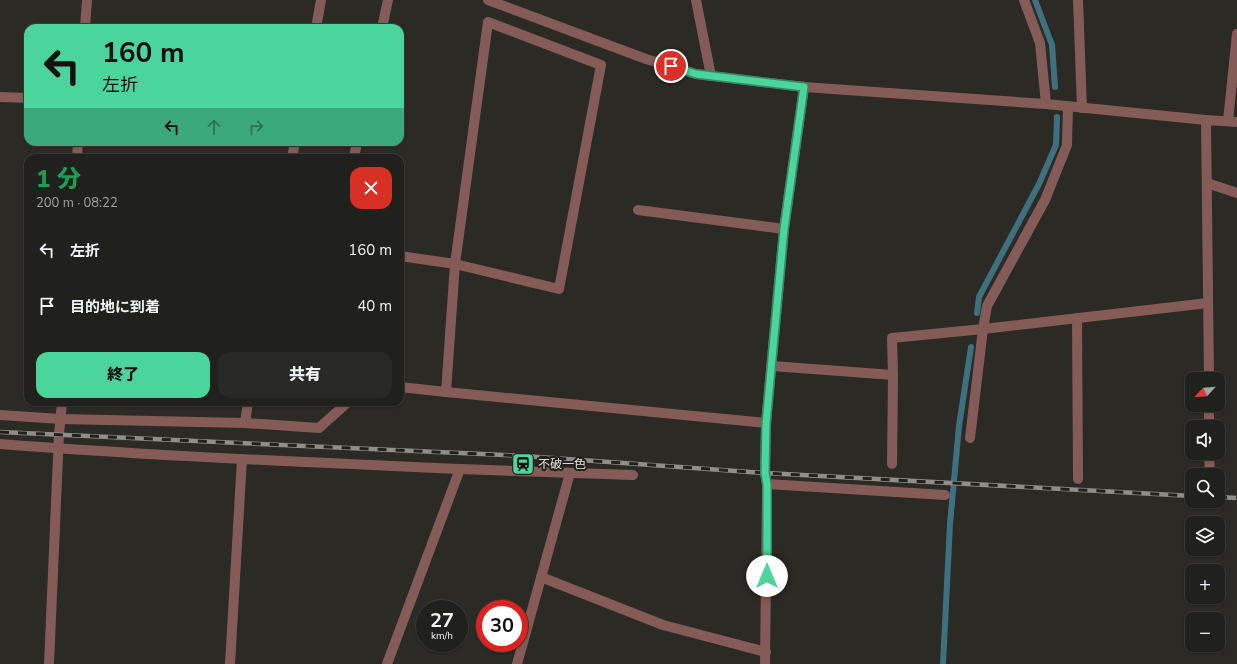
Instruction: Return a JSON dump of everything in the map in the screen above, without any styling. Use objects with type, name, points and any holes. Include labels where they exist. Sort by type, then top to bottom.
[{"type":"street","points":[[85,24],[87,0]]},
{"type":"street","points":[[317,24],[321,0]]},
{"type":"street","points":[[383,24],[388,0]]},
{"type":"street","points":[[488,0],[646,58],[696,74],[804,87],[1046,104],[1206,120],[1232,121],[1237,34]]},
{"type":"street","points":[[696,0],[711,76]]},
{"type":"street","points":[[1024,0],[1040,43],[1046,104]]},
{"type":"street","points":[[1078,0],[1082,108]]},
{"type":"street","points":[[404,257],[455,264],[559,290],[601,65],[488,22],[455,264],[446,392]]},
{"type":"street","points":[[765,664],[767,484],[765,473],[766,424],[784,229],[804,87]]},
{"type":"street","points":[[0,97],[24,98]]},
{"type":"street","points":[[970,438],[987,306],[1045,200],[1067,145],[1068,107]]},
{"type":"street","points":[[1206,120],[1209,372]]},
{"type":"street","points":[[1207,183],[1237,193]]},
{"type":"street","points":[[638,210],[784,229]]},
{"type":"street","points":[[892,464],[892,338],[1208,303]]},
{"type":"street","points":[[1077,318],[1078,479]]},
{"type":"street","points":[[772,366],[893,375]]},
{"type":"street","points":[[404,387],[766,424]]},
{"type":"street","points":[[50,664],[59,434],[62,406]]},
{"type":"street","points":[[245,423],[247,406]]},
{"type":"street","points":[[0,415],[61,419],[245,423],[318,428],[343,406]]},
{"type":"street","points":[[0,444],[59,449],[242,459],[633,475]]},
{"type":"street","points":[[230,664],[242,459]]},
{"type":"street","points":[[387,664],[460,469]]},
{"type":"street","points":[[517,664],[570,473]]},
{"type":"street","points":[[767,484],[945,495]]},
{"type":"street","points":[[541,577],[663,625],[766,652]]},
{"type":"waterway","points":[[1035,0],[1052,45],[1055,87]]},
{"type":"waterway","points":[[977,313],[979,297],[1039,184],[1056,145],[1057,117]]},
{"type":"waterway","points":[[943,664],[950,524],[959,426],[971,347]]},
{"type":"railway","points":[[0,432],[524,456],[765,473],[1185,496]]},
{"type":"railway","points":[[1225,497],[1237,498]]},
{"type":"place","name":"不破一色","points":[[523,464]]},
{"type":"route","points":[[671,66],[696,74],[804,87],[784,229],[766,424],[765,473],[767,484],[767,576]]}]
